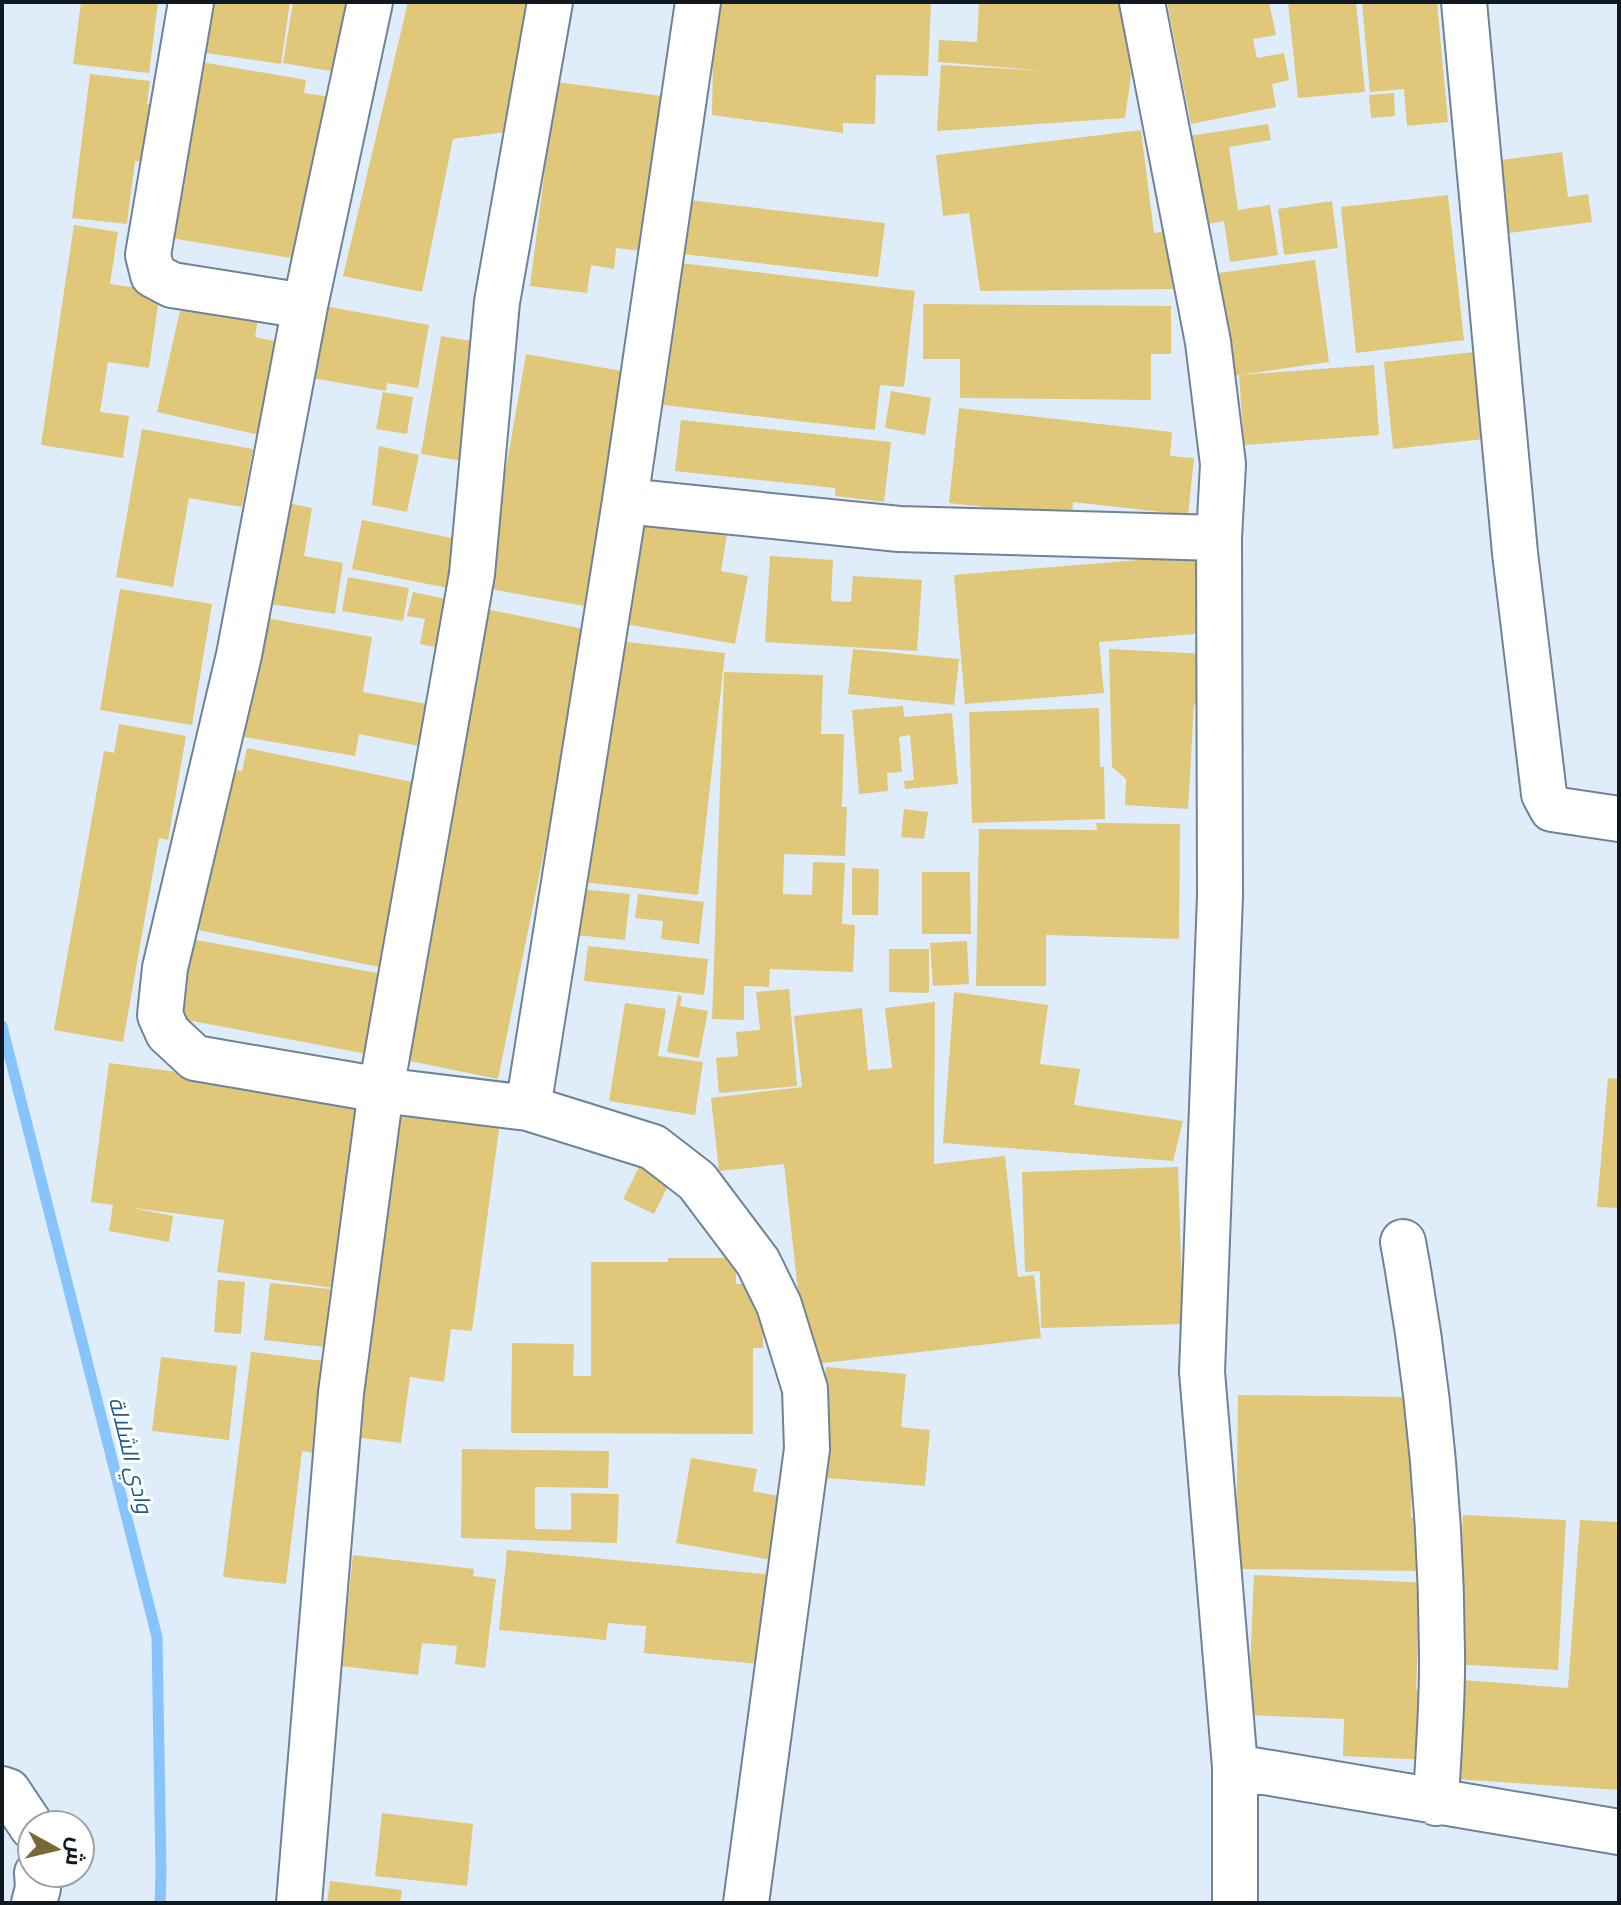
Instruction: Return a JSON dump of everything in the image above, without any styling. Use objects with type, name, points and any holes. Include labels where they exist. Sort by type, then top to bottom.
[{"type":"street","points":[[191,2],[148,255],[153,275],[172,285],[305,306]]},
{"type":"street","points":[[370,2],[305,306],[239,655],[165,968],[160,1015],[168,1033],[195,1058],[381,1090],[528,1108],[653,1147],[697,1181],[758,1262],[779,1305],[805,1389],[807,1449],[746,1903]]},
{"type":"street","points":[[299,1903],[341,1393],[381,1090],[472,574],[497,302],[550,2]]},
{"type":"street","points":[[528,1108],[625,501],[698,2]]},
{"type":"street","points":[[1142,2],[1208,342],[1223,464],[1219,538],[1220,896],[1202,1372],[1235,1767],[1235,1903]]},
{"type":"street","points":[[1464,2],[1515,553],[1544,794],[1552,809],[1619,819]]},
{"type":"street","points":[[625,501],[899,529],[1219,538]]},
{"type":"street","points":[[1403,1242],[1419,1325],[1437,1500],[1443,1654],[1436,1803]]},
{"type":"street","points":[[1235,1767],[1619,1832]]},
{"type":"street","points":[[2,1789],[8,1791],[20,1809]]},
{"type":"building","points":[[81,2],[158,2],[149,73],[73,64]]},
{"type":"building","points":[[207,2],[290,2],[281,64],[200,52]]},
{"type":"building","points":[[293,2],[355,2],[342,73],[283,63]]},
{"type":"building","points":[[408,2],[532,2],[506,132],[453,139],[422,292],[343,276]]},
{"type":"building","points":[[714,2],[931,2],[928,76],[876,75],[875,124],[843,123],[843,133],[712,115]]},
{"type":"building","points":[[979,2],[1126,2],[1131,76],[1125,118],[937,131],[941,65],[1048,71],[938,62],[939,40],[977,42]]},
{"type":"building","points":[[1167,2],[1269,2],[1276,35],[1253,39],[1257,58],[1284,53],[1289,80],[1272,84],[1276,107],[1191,124]]},
{"type":"building","points":[[1288,2],[1356,2],[1365,92],[1298,98]]},
{"type":"building","points":[[1362,2],[1437,2],[1448,122],[1407,126],[1404,89],[1370,92]]},
{"type":"building","points":[[201,62],[306,80],[304,93],[331,97],[303,260],[171,238]]},
{"type":"building","points":[[90,74],[150,81],[147,104],[158,105],[151,162],[135,161],[127,224],[72,218]]},
{"type":"building","points":[[556,82],[669,97],[648,252],[616,248],[614,269],[591,265],[587,293],[530,286]]},
{"type":"building","points":[[1394,93],[1395,116],[1371,118],[1369,95]]},
{"type":"building","points":[[1268,124],[1271,140],[1229,147],[1238,210],[1270,205],[1278,255],[1230,262],[1224,221],[1202,225],[1189,136]]},
{"type":"building","points":[[1141,130],[1154,233],[1166,231],[1173,289],[980,291],[969,213],[943,216],[936,155]]},
{"type":"building","points":[[1562,152],[1568,197],[1588,194],[1592,222],[1502,234],[1493,161]]},
{"type":"building","points":[[1448,195],[1464,340],[1356,353],[1341,207]]},
{"type":"building","points":[[688,200],[885,223],[878,277],[682,254]]},
{"type":"building","points":[[1332,201],[1338,248],[1284,255],[1278,209]]},
{"type":"building","points":[[74,225],[118,232],[110,284],[160,291],[149,368],[108,362],[100,412],[129,416],[123,458],[41,445]]},
{"type":"building","points":[[1315,260],[1329,362],[1232,376],[1218,273]]},
{"type":"building","points":[[672,262],[915,291],[904,387],[880,385],[875,430],[655,404]]},
{"type":"building","points":[[182,302],[258,319],[255,337],[298,346],[264,436],[157,412]]},
{"type":"building","points":[[923,304],[1171,306],[1171,354],[1151,354],[1151,400],[960,398],[960,359],[923,359]]},
{"type":"building","points":[[324,306],[429,325],[418,388],[387,383],[386,391],[312,378]]},
{"type":"building","points":[[441,336],[494,345],[474,463],[421,454]]},
{"type":"building","points":[[1474,352],[1484,439],[1393,449],[1384,362]]},
{"type":"building","points":[[526,354],[627,372],[590,607],[485,588]]},
{"type":"building","points":[[1374,365],[1379,435],[1244,445],[1239,375]]},
{"type":"building","points":[[891,391],[931,398],[925,435],[885,428]]},
{"type":"building","points":[[383,392],[413,397],[407,434],[376,429]]},
{"type":"building","points":[[959,408],[1172,432],[1170,456],[1194,458],[1188,515],[1073,502],[1072,517],[949,503]]},
{"type":"building","points":[[681,420],[891,442],[884,502],[835,496],[835,488],[675,471]]},
{"type":"building","points":[[142,429],[253,449],[242,507],[189,498],[173,587],[116,577]]},
{"type":"building","points":[[379,446],[419,455],[407,512],[372,505]]},
{"type":"building","points":[[287,503],[312,508],[304,556],[343,563],[335,614],[270,604]]},
{"type":"building","points":[[639,518],[727,534],[721,571],[748,576],[735,644],[620,623]]},
{"type":"building","points":[[362,520],[467,541],[458,590],[352,569]]},
{"type":"building","points":[[1200,555],[1206,633],[1099,642],[1104,693],[965,704],[954,575]]},
{"type":"building","points":[[770,556],[833,560],[831,601],[851,602],[853,576],[922,580],[917,651],[765,642]]},
{"type":"building","points":[[348,577],[409,588],[403,621],[342,611]]},
{"type":"building","points":[[120,589],[212,604],[192,725],[100,710]]},
{"type":"building","points":[[413,592],[459,602],[449,650],[420,644],[425,619],[407,616]]},
{"type":"building","points":[[481,608],[589,630],[498,1079],[390,1057]]},
{"type":"building","points":[[261,617],[372,637],[363,692],[438,706],[429,748],[359,734],[355,756],[238,736]]},
{"type":"building","points":[[610,640],[725,653],[698,895],[582,882]]},
{"type":"building","points":[[853,649],[959,659],[954,705],[848,694]]},
{"type":"building","points":[[1109,649],[1207,654],[1205,705],[1194,705],[1188,809],[1125,805],[1126,779],[1112,767]]},
{"type":"building","points":[[724,672],[823,675],[821,734],[844,734],[842,807],[847,807],[845,856],[784,854],[783,894],[812,895],[813,862],[845,863],[842,924],[855,925],[853,972],[770,969],[769,987],[744,986],[744,1020],[712,1019]]},
{"type":"building","points":[[903,706],[904,717],[952,713],[958,784],[905,789],[904,781],[914,780],[910,735],[899,737],[902,772],[887,773],[888,791],[859,794],[852,710]]},
{"type":"building","points":[[1099,708],[1105,819],[972,823],[969,712]]},
{"type":"building","points":[[119,724],[186,736],[168,840],[159,838],[123,1042],[54,1030],[104,751],[114,753]]},
{"type":"building","points":[[247,748],[427,785],[389,969],[188,928],[220,767],[242,771]]},
{"type":"building","points":[[904,809],[928,812],[924,839],[901,837]]},
{"type":"building","points":[[1096,823],[1180,824],[1179,939],[1046,935],[1046,986],[976,986],[979,829],[1097,830]]},
{"type":"building","points":[[852,868],[879,869],[878,915],[852,915]]},
{"type":"building","points":[[922,872],[970,872],[971,934],[922,934]]},
{"type":"building","points":[[582,889],[630,894],[625,940],[576,935]]},
{"type":"building","points":[[638,894],[704,902],[699,944],[661,939],[663,921],[635,918]]},
{"type":"building","points":[[191,939],[388,975],[373,1055],[176,1018]]},
{"type":"building","points":[[967,941],[969,984],[933,986],[930,943]]},
{"type":"building","points":[[588,946],[708,959],[704,995],[584,981]]},
{"type":"building","points":[[889,949],[929,949],[929,993],[889,992]]},
{"type":"building","points":[[789,989],[797,1086],[719,1093],[716,1058],[738,1056],[736,1032],[760,1030],[756,992]]},
{"type":"building","points":[[954,992],[1048,1005],[1040,1064],[1080,1069],[1074,1105],[1183,1121],[1173,1161],[943,1143]]},
{"type":"building","points":[[678,995],[682,996],[680,1006],[708,1011],[699,1058],[667,1052]]},
{"type":"building","points":[[935,1002],[934,1164],[1005,1156],[1018,1277],[1034,1275],[1041,1338],[806,1365],[784,1164],[719,1171],[711,1098],[802,1087],[794,1016],[862,1008],[868,1070],[892,1068],[885,1008]]},
{"type":"building","points":[[625,1003],[666,1009],[658,1056],[703,1062],[695,1115],[609,1101]]},
{"type":"building","points":[[109,1063],[360,1096],[334,1288],[217,1272],[224,1220],[127,1207],[173,1216],[169,1242],[109,1231],[113,1205],[91,1202]]},
{"type":"building","points":[[1608,1078],[1619,1079],[1619,1208],[1597,1207]]},
{"type":"building","points":[[391,1107],[500,1122],[472,1331],[451,1329],[444,1382],[410,1377],[401,1443],[347,1436]]},
{"type":"building","points":[[639,1167],[670,1182],[654,1214],[623,1199]]},
{"type":"building","points":[[1178,1167],[1183,1324],[1041,1328],[1040,1271],[1025,1272],[1022,1172]]},
{"type":"building","points":[[668,1258],[736,1258],[736,1284],[764,1284],[763,1348],[753,1348],[753,1434],[511,1433],[512,1343],[574,1344],[573,1376],[591,1376],[591,1262],[668,1262]]},
{"type":"building","points":[[218,1280],[245,1282],[241,1334],[214,1332]]},
{"type":"building","points":[[270,1283],[330,1289],[325,1347],[264,1340]]},
{"type":"building","points":[[251,1352],[324,1361],[314,1453],[302,1451],[286,1584],[223,1577]]},
{"type":"building","points":[[161,1357],[237,1366],[229,1440],[152,1431]]},
{"type":"building","points":[[826,1367],[906,1374],[901,1427],[930,1430],[925,1486],[816,1477]]},
{"type":"building","points":[[1238,1395],[1412,1397],[1411,1517],[1424,1517],[1424,1571],[1236,1569]]},
{"type":"building","points":[[462,1449],[609,1451],[608,1488],[535,1487],[535,1529],[571,1530],[571,1493],[619,1494],[617,1543],[461,1538]]},
{"type":"building","points":[[691,1458],[757,1469],[753,1491],[783,1497],[772,1560],[676,1543]]},
{"type":"building","points":[[1463,1515],[1566,1520],[1558,1670],[1455,1664]]},
{"type":"building","points":[[1580,1520],[1619,1522],[1619,1790],[1455,1779],[1462,1680],[1568,1688]]},
{"type":"building","points":[[507,1550],[776,1575],[768,1665],[644,1653],[646,1626],[608,1623],[606,1640],[499,1630]]},
{"type":"building","points":[[353,1555],[474,1569],[473,1576],[496,1579],[485,1668],[455,1664],[457,1646],[422,1643],[418,1675],[341,1666]]},
{"type":"building","points":[[1254,1575],[1431,1583],[1429,1626],[1419,1625],[1416,1689],[1430,1690],[1428,1760],[1343,1756],[1344,1719],[1248,1715]]},
{"type":"building","points":[[382,1813],[473,1824],[467,1886],[375,1876]]},
{"type":"building","points":[[330,1881],[402,1890],[400,1903],[327,1903]]},
{"type":"waterway","name":"وادي الشلالة","points":[[2,1026],[157,1637],[160,1903]]}]
